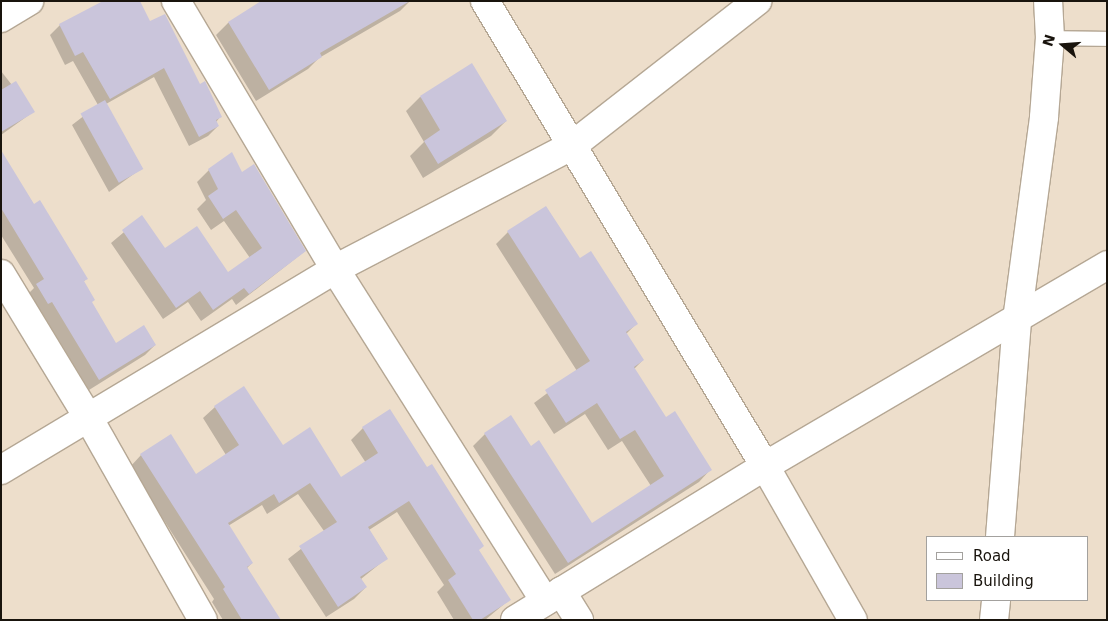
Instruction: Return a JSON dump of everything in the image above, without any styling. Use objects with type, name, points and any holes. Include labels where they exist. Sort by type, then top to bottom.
[{"type":"street","points":[[1,18],[29,1]]},
{"type":"street","points":[[176,1],[335,269],[553,596],[579,620]]},
{"type":"street","points":[[485,1],[765,466],[853,620]]},
{"type":"street","points":[[1,470],[335,269],[573,145],[758,1]]},
{"type":"street","points":[[1000,536],[1017,320],[1044,118],[1050,38],[1048,1]]},
{"type":"street","points":[[515,620],[765,466],[1017,320],[1107,265]]},
{"type":"street","points":[[1,274],[88,417],[202,620]]},
{"type":"street","points":[[994,620],[996,601]]},
{"type":"lane","points":[[1050,38],[1107,40]]},
{"type":"building","points":[[103,1],[140,1],[150,21],[165,14],[200,84],[205,81],[222,117],[216,120],[219,126],[199,137],[164,68],[110,99],[83,52],[75,56],[59,24]]},
{"type":"building","points":[[261,1],[410,1],[320,53],[322,57],[269,90],[228,22]]},
{"type":"building","points":[[472,63],[507,121],[438,164],[424,141],[440,130],[420,96]]},
{"type":"building","points":[[16,81],[35,112],[1,132],[1,90]]},
{"type":"building","points":[[105,100],[143,169],[119,183],[81,114]]},
{"type":"building","points":[[1,150],[34,204],[40,200],[88,279],[84,281],[95,300],[92,302],[116,343],[144,325],[156,345],[99,380],[52,302],[48,304],[36,284],[44,279],[1,208]]},
{"type":"building","points":[[232,152],[242,172],[254,164],[306,251],[249,294],[244,288],[213,310],[200,291],[176,308],[122,230],[142,215],[165,248],[197,226],[228,272],[262,248],[236,210],[223,219],[208,196],[218,189],[208,169]]},
{"type":"building","points":[[546,206],[580,258],[591,251],[638,324],[626,332],[644,360],[634,367],[666,417],[675,411],[712,470],[568,563],[484,433],[511,415],[531,446],[539,440],[592,523],[664,476],[635,430],[620,439],[597,403],[566,423],[545,390],[590,361],[507,231]]},
{"type":"building","points":[[244,386],[283,445],[310,427],[341,477],[378,453],[362,427],[390,409],[427,467],[432,464],[484,546],[479,550],[511,600],[480,620],[473,620],[448,580],[456,574],[409,501],[368,527],[388,559],[360,577],[367,587],[338,607],[299,546],[337,522],[310,483],[279,503],[274,494],[228,523],[253,563],[247,567],[281,620],[242,620],[223,589],[225,587],[140,454],[171,434],[196,474],[239,445],[214,406]]}]
